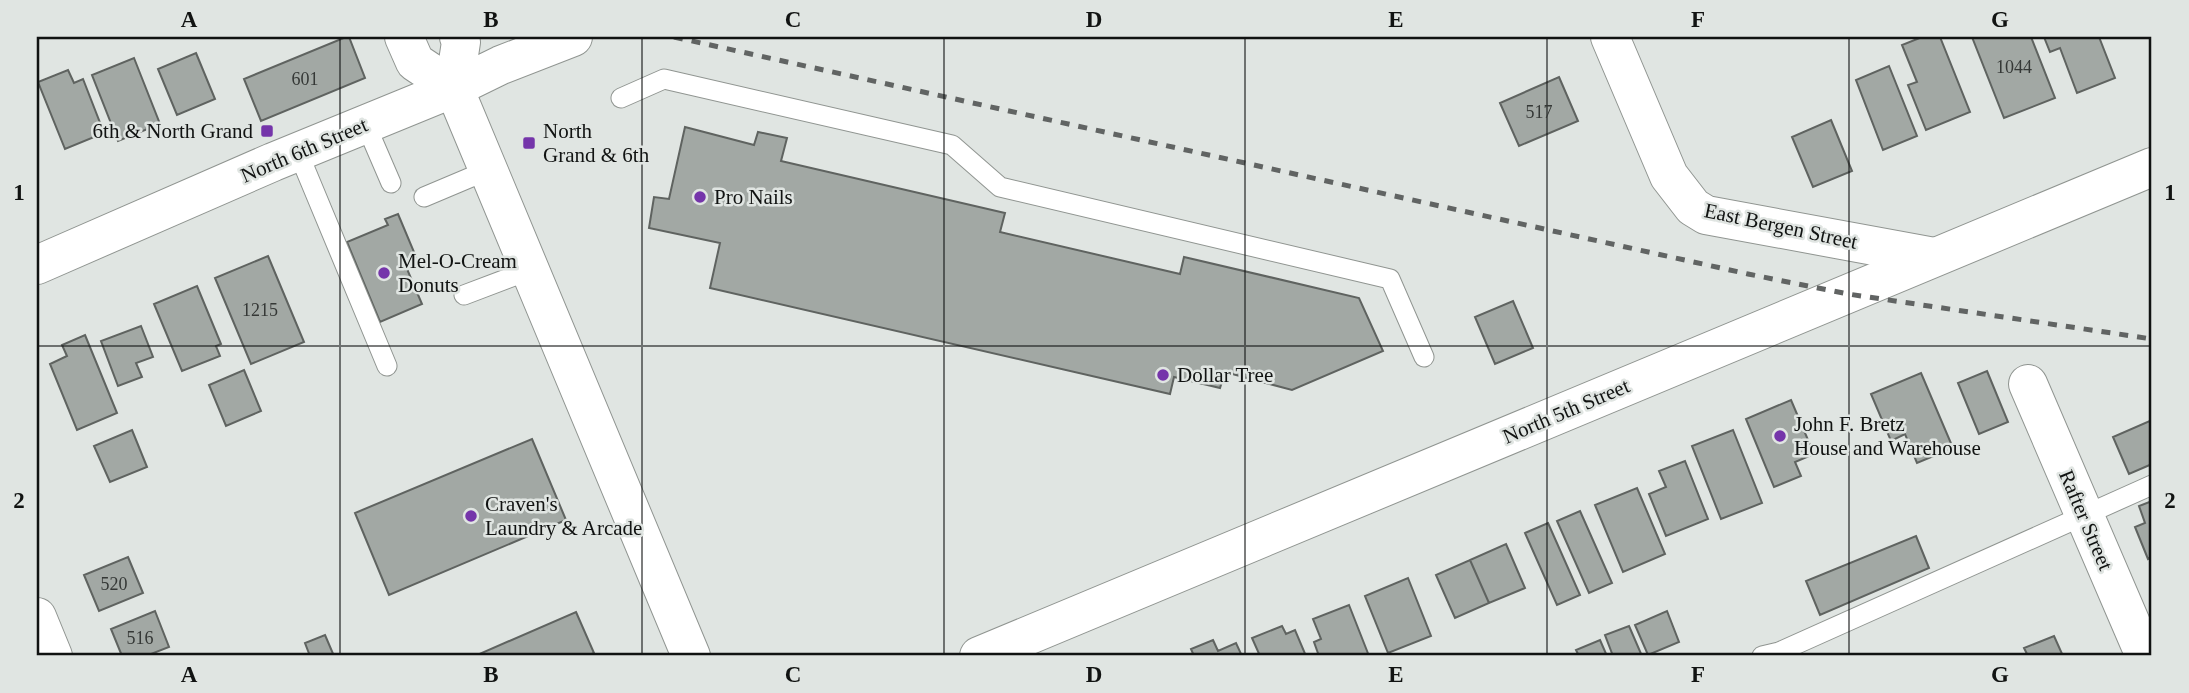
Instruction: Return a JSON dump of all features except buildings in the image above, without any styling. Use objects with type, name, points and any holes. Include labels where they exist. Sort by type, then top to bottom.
[{"type":"main road","points":[[404,37],[415,62],[454,88]]},
{"type":"main road","points":[[459,37],[461,42],[454,88],[691,656]]},
{"type":"main road","name":"North 6th Street","points":[[37,265],[572,37]]},
{"type":"main road","name":"East Bergen Street","points":[[1609,37],[1670,176],[1693,207],[1706,215],[1934,257]]},
{"type":"main road","name":"North 5th Street","points":[[979,656],[1020,648],[1934,257],[2152,167]]},
{"type":"main road","name":"Rafter Street","points":[[2028,384],[2145,656]]},
{"type":"main road","points":[[37,617],[53,656]]},
{"type":"lane","points":[[621,98],[664,79],[952,145],[1000,187],[1390,279],[1424,358]]},
{"type":"lane","points":[[366,125],[391,183]]},
{"type":"lane","points":[[298,152],[387,366]]},
{"type":"lane","points":[[424,197],[488,170]]},
{"type":"lane","points":[[464,295],[530,270]]},
{"type":"lane","points":[[1762,656],[1779,652],[2152,485]]},
{"type":"railway","points":[[674,37],[1748,274],[1848,294],[2152,339]]},
{"type":"place","name":"6th & North Grand","points":[[267,131]]},
{"type":"place","name":"North Grand & 6th","points":[[529,143]]},
{"type":"place","name":"Pro Nails","points":[[700,197]]},
{"type":"place","name":"Mel-O-Cream Donuts","points":[[384,273]]},
{"type":"place","name":"Dollar Tree","points":[[1163,375]]},
{"type":"place","name":"John F. Bretz House and Warehouse","points":[[1780,436]]},
{"type":"place","name":"Craven's Laundry & Arcade","points":[[471,516]]}]
